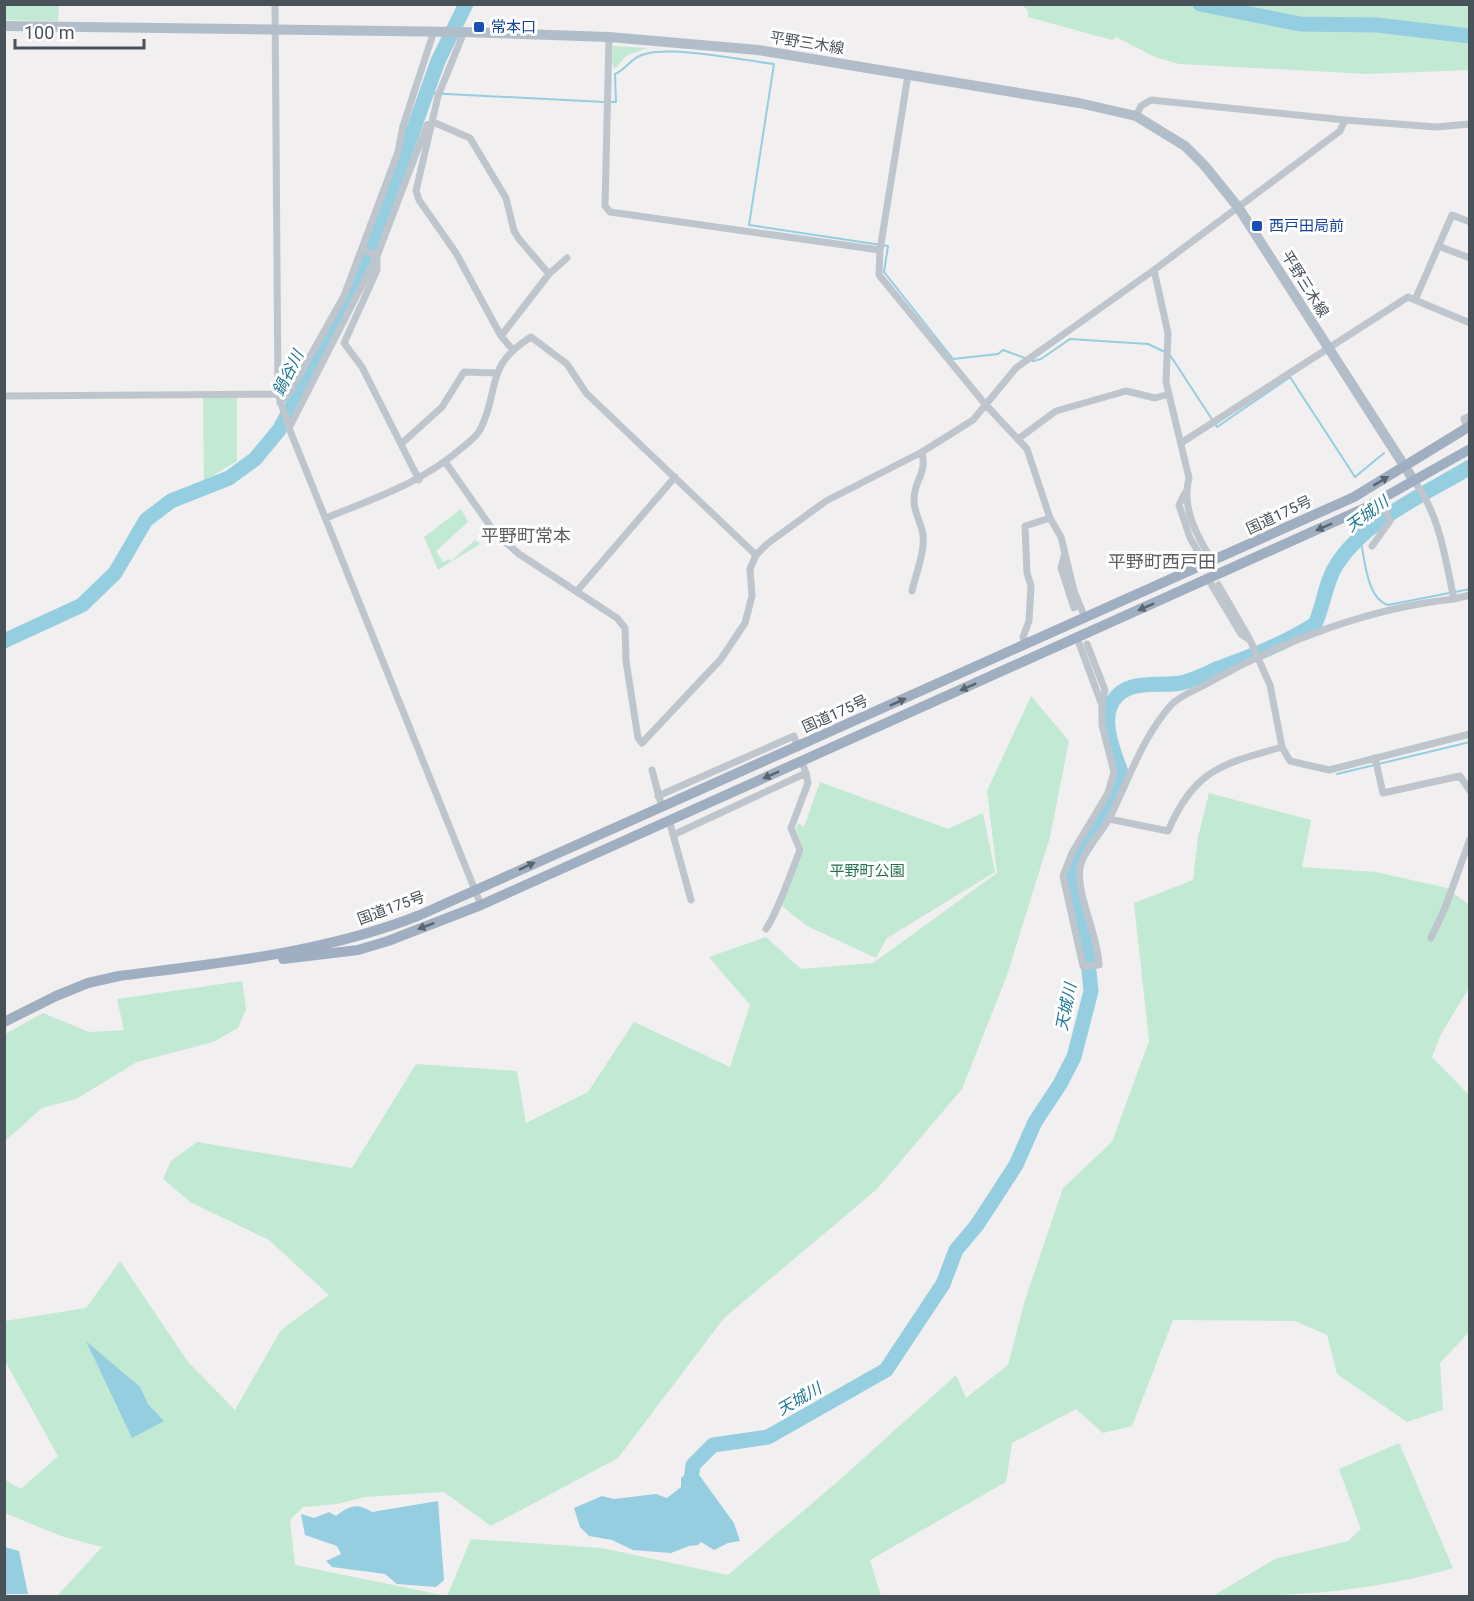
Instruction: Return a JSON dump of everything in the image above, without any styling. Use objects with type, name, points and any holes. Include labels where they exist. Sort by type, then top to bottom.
[{"type":"highway","name":"国道175号","points":[[190,967],[313,948],[384,930],[798,748],[1354,497],[1468,426]]},
{"type":"highway","name":"国道175号","points":[[4,1022],[88,983],[119,976],[190,967],[358,950],[388,941],[481,905],[1208,579],[1381,499],[1470,449]]},
{"type":"main road","name":"平野三木線","points":[[4,26],[437,31],[609,37],[758,50],[1079,103],[1136,116],[1185,146],[1238,207],[1403,468],[1414,481]]},
{"type":"street","points":[[274,4],[278,394],[280,403],[481,905]]},
{"type":"street","points":[[280,403],[290,392],[344,296],[398,152],[403,126],[437,31]]},
{"type":"street","points":[[462,32],[438,96],[416,191],[418,200],[456,253],[501,336],[512,349]]},
{"type":"street","points":[[609,37],[605,206],[610,212],[880,250]]},
{"type":"street","points":[[908,75],[880,250],[879,275],[985,404],[1027,448],[1050,518],[1061,537],[1064,554],[1085,618]]},
{"type":"street","points":[[1136,116],[1142,106],[1151,100],[1436,127],[1470,124]]},
{"type":"street","points":[[446,463],[495,534],[519,554],[617,618],[625,628],[626,660],[638,738],[642,743],[721,659],[745,623],[752,596],[750,569],[756,555],[767,544],[826,501],[922,452],[973,420],[1016,368],[1154,270],[1340,131],[1345,120]]},
{"type":"street","points":[[289,428],[346,322],[377,256],[427,124],[433,122],[470,138],[506,198],[519,239],[549,274]]},
{"type":"street","points":[[1415,300],[1452,215],[1470,222]]},
{"type":"street","points":[[1438,246],[1470,258]]},
{"type":"street","points":[[362,249],[377,256]]},
{"type":"street","points":[[377,256],[377,270],[344,343],[362,367],[419,480]]},
{"type":"street","points":[[501,336],[549,274],[567,258]]},
{"type":"street","points":[[1154,270],[1168,333],[1166,382],[1189,478],[1179,504],[1190,538],[1200,555]]},
{"type":"street","points":[[1181,442],[1408,297],[1470,324]]},
{"type":"street","points":[[326,518],[419,480],[446,463],[480,432],[496,373],[512,349],[531,337],[567,364],[586,393],[756,555]]},
{"type":"street","points":[[401,444],[442,407],[464,372],[496,373]]},
{"type":"street","points":[[1018,439],[1056,411],[1126,391],[1155,398],[1169,394]]},
{"type":"street","points":[[4,396],[278,394]]},
{"type":"street","points":[[1468,426],[1464,419],[1470,416]]},
{"type":"street","points":[[912,591],[921,553],[923,531],[916,516],[914,496],[925,466],[922,452]]},
{"type":"street","points":[[577,591],[675,477]]},
{"type":"street","points":[[1414,481],[1427,498],[1436,523],[1454,599]]},
{"type":"street","points":[[1185,493],[1197,537],[1213,562]]},
{"type":"street","points":[[1372,546],[1390,521],[1381,499]]},
{"type":"street","points":[[1026,645],[1023,637],[1029,621],[1031,586],[1027,573],[1025,526],[1050,518]]},
{"type":"street","points":[[1064,554],[1061,568],[1074,608]]},
{"type":"street","points":[[1208,579],[1241,634],[1250,640]]},
{"type":"street","points":[[1219,586],[1250,640],[1270,685],[1282,747],[1290,761],[1329,770],[1470,734]]},
{"type":"street","points":[[1087,644],[1105,690],[1102,725],[1114,772],[1108,793],[1072,853],[1064,876],[1083,966],[1098,965],[1098,947],[1079,879],[1081,864],[1110,819],[1143,746],[1172,704],[1224,674],[1324,628],[1416,603],[1470,595]]},
{"type":"street","points":[[1077,638],[1102,705]]},
{"type":"street","points":[[658,796],[794,736],[798,748]]},
{"type":"street","points":[[1110,819],[1168,831],[1180,803],[1204,775],[1225,763],[1282,747]]},
{"type":"street","points":[[1375,758],[1383,793],[1460,776],[1470,791]]},
{"type":"street","points":[[766,928],[773,919],[776,906],[800,850],[791,828],[808,783],[802,762]]},
{"type":"street","points":[[652,770],[663,808]]},
{"type":"street","points":[[673,835],[806,773]]},
{"type":"street","points":[[1108,793],[1119,798]]},
{"type":"street","points":[[669,820],[691,900]]},
{"type":"street","points":[[1431,938],[1445,908],[1470,839]]},
{"type":"green space","points":[[4,5],[59,5],[58,21],[5,20]]},
{"type":"green space","points":[[1021,5],[1469,5],[1469,70],[1367,74],[1179,64],[1155,57],[1116,37],[1112,40],[1028,17],[1028,10]]},
{"type":"green space","points":[[613,46],[647,48],[626,56],[615,69],[612,63]]},
{"type":"green space","points":[[237,397],[237,461],[204,481],[203,398]]},
{"type":"green space","points":[[461,509],[468,522],[436,551],[443,562],[449,559],[451,561],[475,540],[480,544],[438,570],[424,537]]},
{"type":"green space","points":[[1031,696],[1069,741],[1050,837],[1007,975],[962,1089],[877,1189],[724,1318],[618,1458],[491,1526],[444,1492],[365,1497],[337,1504],[303,1507],[290,1520],[295,1565],[447,1596],[57,1596],[102,1547],[61,1536],[5,1513],[4,1479],[21,1489],[58,1456],[5,1361],[5,1321],[86,1308],[120,1261],[188,1362],[235,1410],[281,1330],[329,1295],[269,1240],[190,1202],[163,1179],[171,1161],[197,1142],[352,1168],[416,1064],[517,1071],[526,1123],[588,1092],[634,1022],[730,1067],[750,1005],[709,957],[766,937],[801,969],[873,963],[997,873],[987,791]]},
{"type":"green space","name":"平野町公園","points":[[820,782],[948,829],[983,813],[995,872],[887,938],[876,958],[807,926],[782,906],[781,900],[804,850],[796,830],[798,823],[804,827]]},
{"type":"green space","points":[[1209,793],[1311,820],[1302,867],[1376,872],[1447,888],[1469,905],[1469,988],[1441,1034],[1432,1057],[1470,1096],[1469,1332],[1440,1363],[1443,1410],[1407,1422],[1337,1374],[1327,1335],[1295,1321],[1173,1320],[1132,1426],[1103,1433],[1076,1409],[1012,1443],[1006,1482],[870,1560],[881,1596],[447,1596],[471,1539],[602,1548],[728,1575],[836,1483],[956,1375],[966,1398],[1008,1365],[1025,1300],[1063,1188],[1112,1142],[1149,1041],[1134,903],[1193,880],[1198,837]]},
{"type":"green space","points":[[242,981],[246,1009],[238,1028],[213,1042],[137,1062],[76,1099],[42,1108],[5,1141],[5,1034],[43,1013],[89,1032],[124,1030],[117,999]]},
{"type":"green space","points":[[1399,1443],[1453,1568],[1394,1582],[1334,1591],[1213,1596],[1275,1559],[1348,1541],[1361,1529],[1339,1469]]},
{"type":"water","points":[[86,1341],[140,1387],[148,1404],[164,1421],[132,1438]]},
{"type":"water","points":[[689,1461],[734,1523],[740,1541],[728,1543],[714,1550],[701,1542],[671,1553],[633,1550],[612,1540],[589,1536],[580,1527],[574,1508],[602,1496],[614,1499],[656,1494],[667,1498],[681,1487],[681,1478],[688,1472],[686,1462]]},
{"type":"water","points":[[438,1501],[444,1580],[436,1587],[397,1584],[385,1574],[332,1567],[326,1561],[341,1554],[337,1546],[305,1535],[301,1514],[314,1518],[329,1512],[336,1516],[353,1506],[372,1512]]},
{"type":"water","points":[[5,1547],[19,1551],[28,1594],[5,1594]]},
{"type":"waterway","name":"鍋谷川","points":[[4,641],[82,605],[115,573],[146,520],[171,501],[229,478],[255,459],[279,430],[340,319],[366,261],[438,61],[466,4]]},
{"type":"waterway","points":[[1200,4],[1300,24],[1377,25],[1470,36]]},
{"type":"waterway","points":[[610,102],[616,102],[615,74],[645,54],[658,52],[709,54],[774,64],[749,225],[888,246],[884,272],[953,359],[998,354],[1003,350],[1033,361],[1041,359],[1070,339],[1148,344],[1165,352]]},
{"type":"waterway","points":[[427,93],[604,102]]},
{"type":"waterway","points":[[1170,355],[1217,427],[1290,377],[1355,477],[1384,453]]},
{"type":"waterway","name":"天城川","points":[[690,1487],[693,1465],[713,1445],[768,1437],[886,1370],[943,1284],[956,1250],[977,1225],[1016,1165],[1035,1122],[1060,1084],[1074,1057],[1091,991],[1085,931],[1071,877],[1075,863],[1102,819],[1121,772],[1108,727],[1109,709],[1113,701],[1119,694],[1135,686],[1181,683],[1196,678],[1268,649],[1315,624],[1333,571],[1349,548],[1380,521],[1470,467]]},
{"type":"waterway","points":[[1360,538],[1371,586],[1381,601],[1388,605],[1470,589]]},
{"type":"waterway","points":[[1337,774],[1470,742]]},
{"type":"tunnel","points":[[1200,555],[1219,586]]},
{"type":"place","name":"常本口","points":[[479,27]]},
{"type":"place","name":"西戸田局前","points":[[1257,226]]},
{"type":"district","name":"平野町常本","points":[[526,535]]},
{"type":"district","name":"平野町西戸田","points":[[1162,561]]}]
